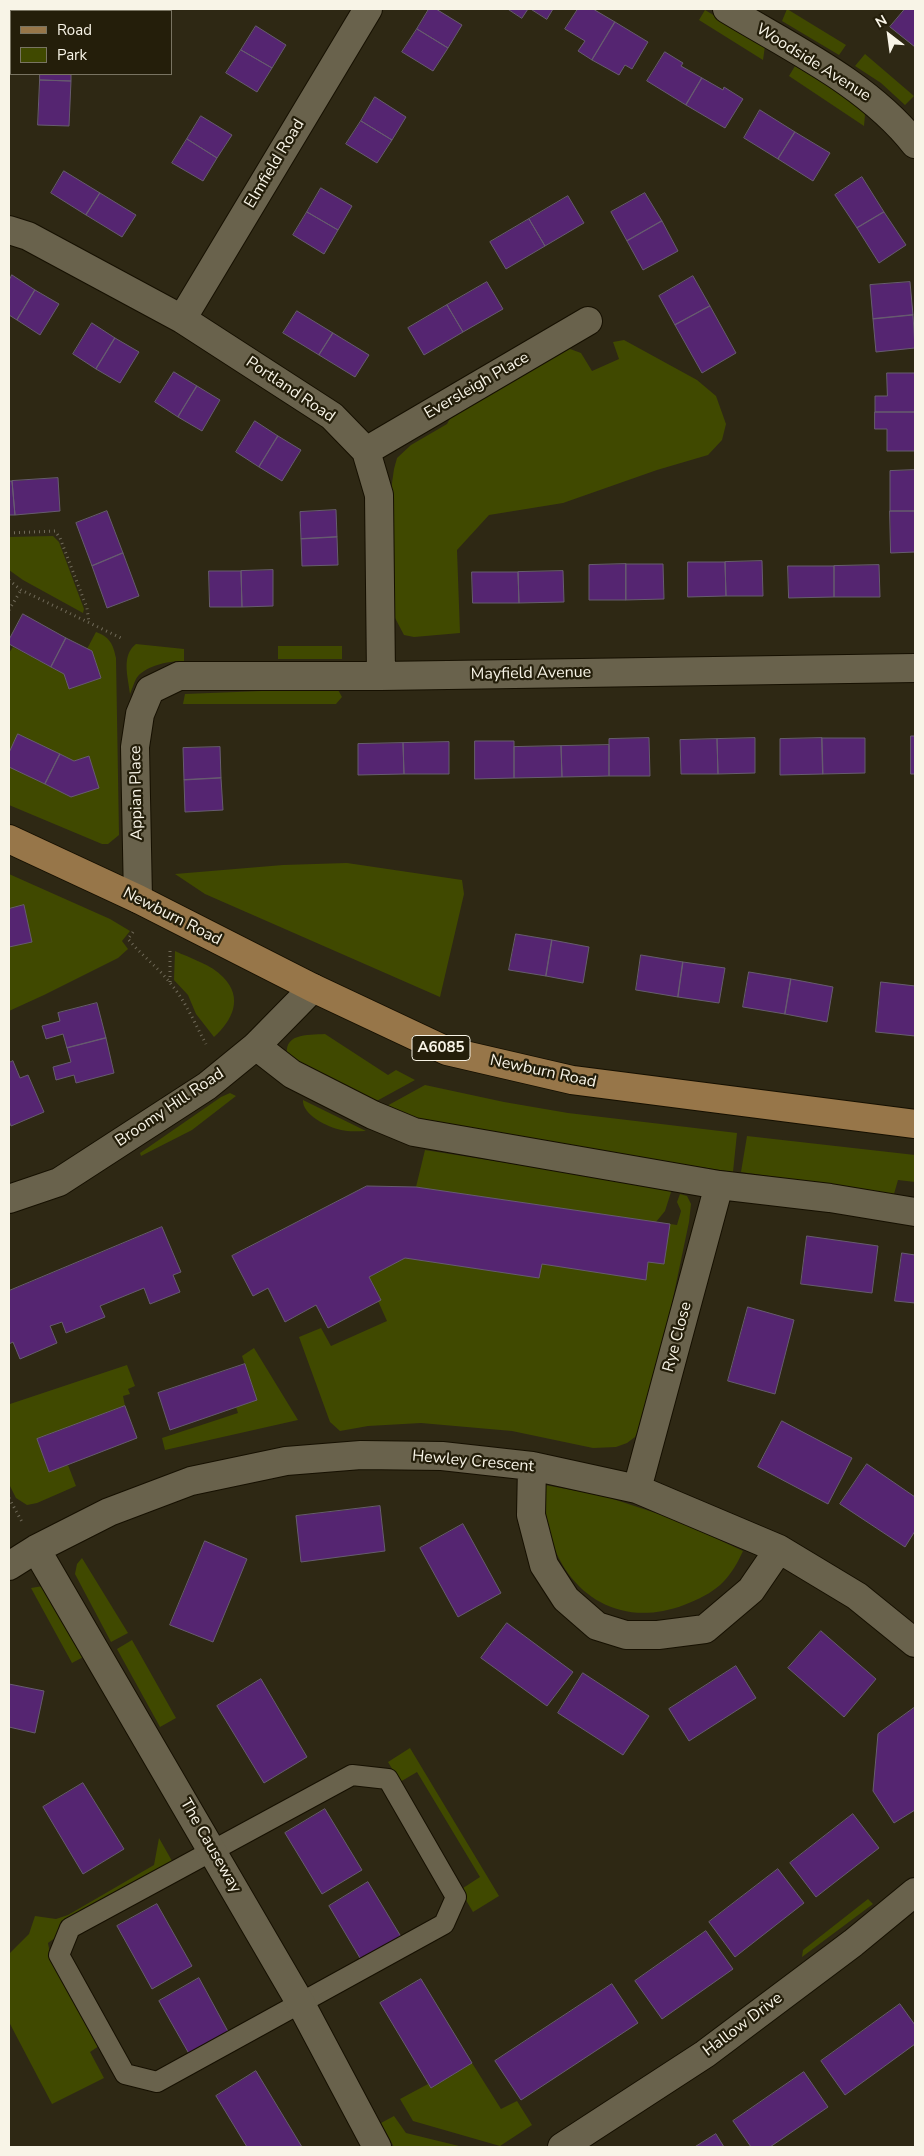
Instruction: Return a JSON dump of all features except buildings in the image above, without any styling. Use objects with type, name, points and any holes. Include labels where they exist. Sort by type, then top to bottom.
[{"type":"main road","name":"Newburn Road","points":[[9,838],[138,899],[313,988],[447,1050],[572,1080],[915,1124]]},
{"type":"street","name":"Elmfield Road","points":[[182,319],[368,9]]},
{"type":"street","name":"Woodside Avenue","points":[[727,9],[848,82],[875,102],[902,127],[915,144]]},
{"type":"street","name":"Portland Road","points":[[9,230],[28,236],[182,319],[332,416],[366,450],[379,495],[381,676]]},
{"type":"street","name":"Eversleigh Place","points":[[366,450],[588,321]]},
{"type":"street","name":"Mayfield Avenue","points":[[150,690],[179,676],[381,676],[915,668]]},
{"type":"street","name":"Appian Place","points":[[138,899],[135,747],[140,714],[150,690]]},
{"type":"street","name":"Broomy Hill Road","points":[[9,1199],[59,1182],[207,1086],[256,1046],[313,988]]},
{"type":"street","points":[[256,1046],[292,1074],[373,1115],[414,1132],[719,1185],[830,1198],[915,1212]]},
{"type":"street","name":"Rye Close","points":[[637,1489],[719,1185]]},
{"type":"street","name":"Hewley Crescent","points":[[9,1566],[36,1549],[109,1512],[190,1481],[286,1461],[361,1455],[442,1456],[532,1466],[637,1489],[779,1549],[857,1596],[915,1643]]},
{"type":"street","points":[[532,1466],[531,1516],[544,1565],[566,1598],[596,1626],[626,1635],[658,1635],[705,1629],[751,1590],[779,1549]]},
{"type":"street","name":"The Causeway","points":[[36,1549],[301,2004],[378,2147]]},
{"type":"street","name":"Hallow Drive","points":[[562,2147],[705,2054],[854,1943],[915,1892]]},
{"type":"lane","points":[[352,1775],[388,1779],[456,1897],[444,1924],[301,2004],[157,2082],[125,2074],[59,1955],[70,1928],[352,1775]]},
{"type":"path","points":[[9,533],[55,531],[60,538],[87,608],[89,623]]},
{"type":"path","points":[[9,580],[21,590],[121,638]]},
{"type":"path","points":[[9,610],[21,590]]},
{"type":"path","points":[[136,926],[128,939],[142,956],[170,983],[185,1003],[210,1052]]},
{"type":"path","points":[[170,943],[170,983]]},
{"type":"green space","points":[[787,9],[846,45],[839,55],[782,21]]},
{"type":"green space","points":[[705,10],[765,46],[763,60],[699,20]]},
{"type":"green space","points":[[865,54],[914,96],[905,105],[881,83],[855,66]]},
{"type":"green space","points":[[795,66],[862,107],[865,115],[864,126],[789,76]]},
{"type":"green space","points":[[624,340],[697,380],[716,396],[726,424],[722,440],[708,455],[657,470],[563,503],[489,515],[457,550],[460,633],[414,637],[404,635],[394,616],[391,490],[397,458],[411,445],[447,424],[454,411],[562,346],[581,353],[592,371],[619,359],[613,342]]},
{"type":"green space","points":[[53,536],[59,542],[84,609],[83,613],[23,580],[9,570],[9,537]]},
{"type":"green space","points":[[96,632],[105,636],[110,642],[116,658],[119,835],[108,844],[102,844],[9,805],[9,653],[13,647],[64,674],[69,689],[101,678],[92,651],[87,649]]},
{"type":"green space","points":[[136,644],[184,649],[184,661],[151,667],[136,679],[130,694],[127,660],[128,654]]},
{"type":"green space","points":[[278,646],[342,646],[342,659],[278,659]]},
{"type":"green space","points":[[337,688],[342,697],[336,704],[183,704],[185,694]]},
{"type":"green space","points":[[347,863],[462,880],[464,894],[440,997],[205,894],[175,874],[283,865]]},
{"type":"green space","points":[[9,874],[110,919],[130,931],[122,941],[128,949],[118,958],[9,1011],[9,947],[31,942],[24,905],[9,909]]},
{"type":"green space","points":[[175,951],[213,969],[223,977],[233,993],[233,1009],[230,1017],[214,1037],[196,1014],[188,995],[174,980]]},
{"type":"green space","points":[[325,1034],[388,1075],[396,1070],[415,1080],[373,1103],[288,1059],[288,1044],[292,1040],[304,1035]]},
{"type":"green space","points":[[425,1085],[504,1102],[568,1113],[737,1133],[733,1172],[503,1137],[413,1119],[385,1107]]},
{"type":"green space","points":[[230,1093],[236,1096],[192,1130],[141,1156],[140,1153],[221,1097]]},
{"type":"green space","points":[[303,1100],[366,1131],[344,1131],[323,1123],[307,1111]]},
{"type":"green space","points":[[747,1136],[915,1155],[915,1182],[898,1180],[894,1194],[741,1172]]},
{"type":"green space","points":[[425,1150],[672,1189],[665,1211],[656,1222],[416,1187]]},
{"type":"green space","points":[[680,1194],[687,1196],[691,1204],[689,1222],[651,1403],[635,1437],[627,1443],[616,1447],[593,1448],[512,1431],[421,1423],[368,1426],[340,1431],[330,1422],[299,1337],[321,1328],[331,1346],[387,1321],[378,1301],[381,1299],[369,1277],[405,1258],[539,1278],[542,1264],[645,1279],[648,1262],[664,1263],[670,1224],[677,1225],[681,1211],[677,1202]]},
{"type":"green space","points":[[254,1348],[298,1420],[165,1450],[162,1438],[238,1413],[236,1407],[257,1400],[242,1356]]},
{"type":"green space","points":[[127,1365],[135,1386],[128,1389],[130,1394],[123,1396],[125,1406],[37,1439],[49,1472],[68,1465],[76,1486],[37,1503],[27,1505],[16,1498],[9,1484],[9,1402],[10,1404]]},
{"type":"green space","points":[[545,1485],[604,1496],[674,1519],[743,1551],[726,1579],[713,1591],[704,1596],[684,1605],[653,1612],[626,1611],[601,1602],[580,1587],[564,1567],[552,1542],[546,1515]]},
{"type":"green space","points":[[82,1558],[128,1633],[111,1642],[75,1574],[77,1564]]},
{"type":"green space","points":[[43,1586],[89,1654],[72,1663],[31,1588]]},
{"type":"green space","points":[[132,1640],[176,1718],[160,1727],[117,1649]]},
{"type":"green space","points":[[410,1748],[499,1896],[473,1912],[460,1890],[480,1877],[417,1772],[400,1782],[388,1762]]},
{"type":"green space","points":[[159,1838],[172,1861],[59,1925],[59,1935],[48,1943],[50,1954],[99,2046],[90,2052],[104,2078],[52,2104],[9,2022],[9,1954],[29,1934],[35,1916],[56,1919],[68,1915],[154,1865]]},
{"type":"green space","points":[[868,1899],[873,1904],[802,1957],[803,1950]]},
{"type":"green space","points":[[472,2063],[501,2109],[517,2101],[532,2125],[500,2146],[413,2121],[400,2099],[428,2084],[432,2088]]},
{"type":"green space","points":[[394,2116],[406,2133],[463,2147],[394,2147],[381,2123]]}]
